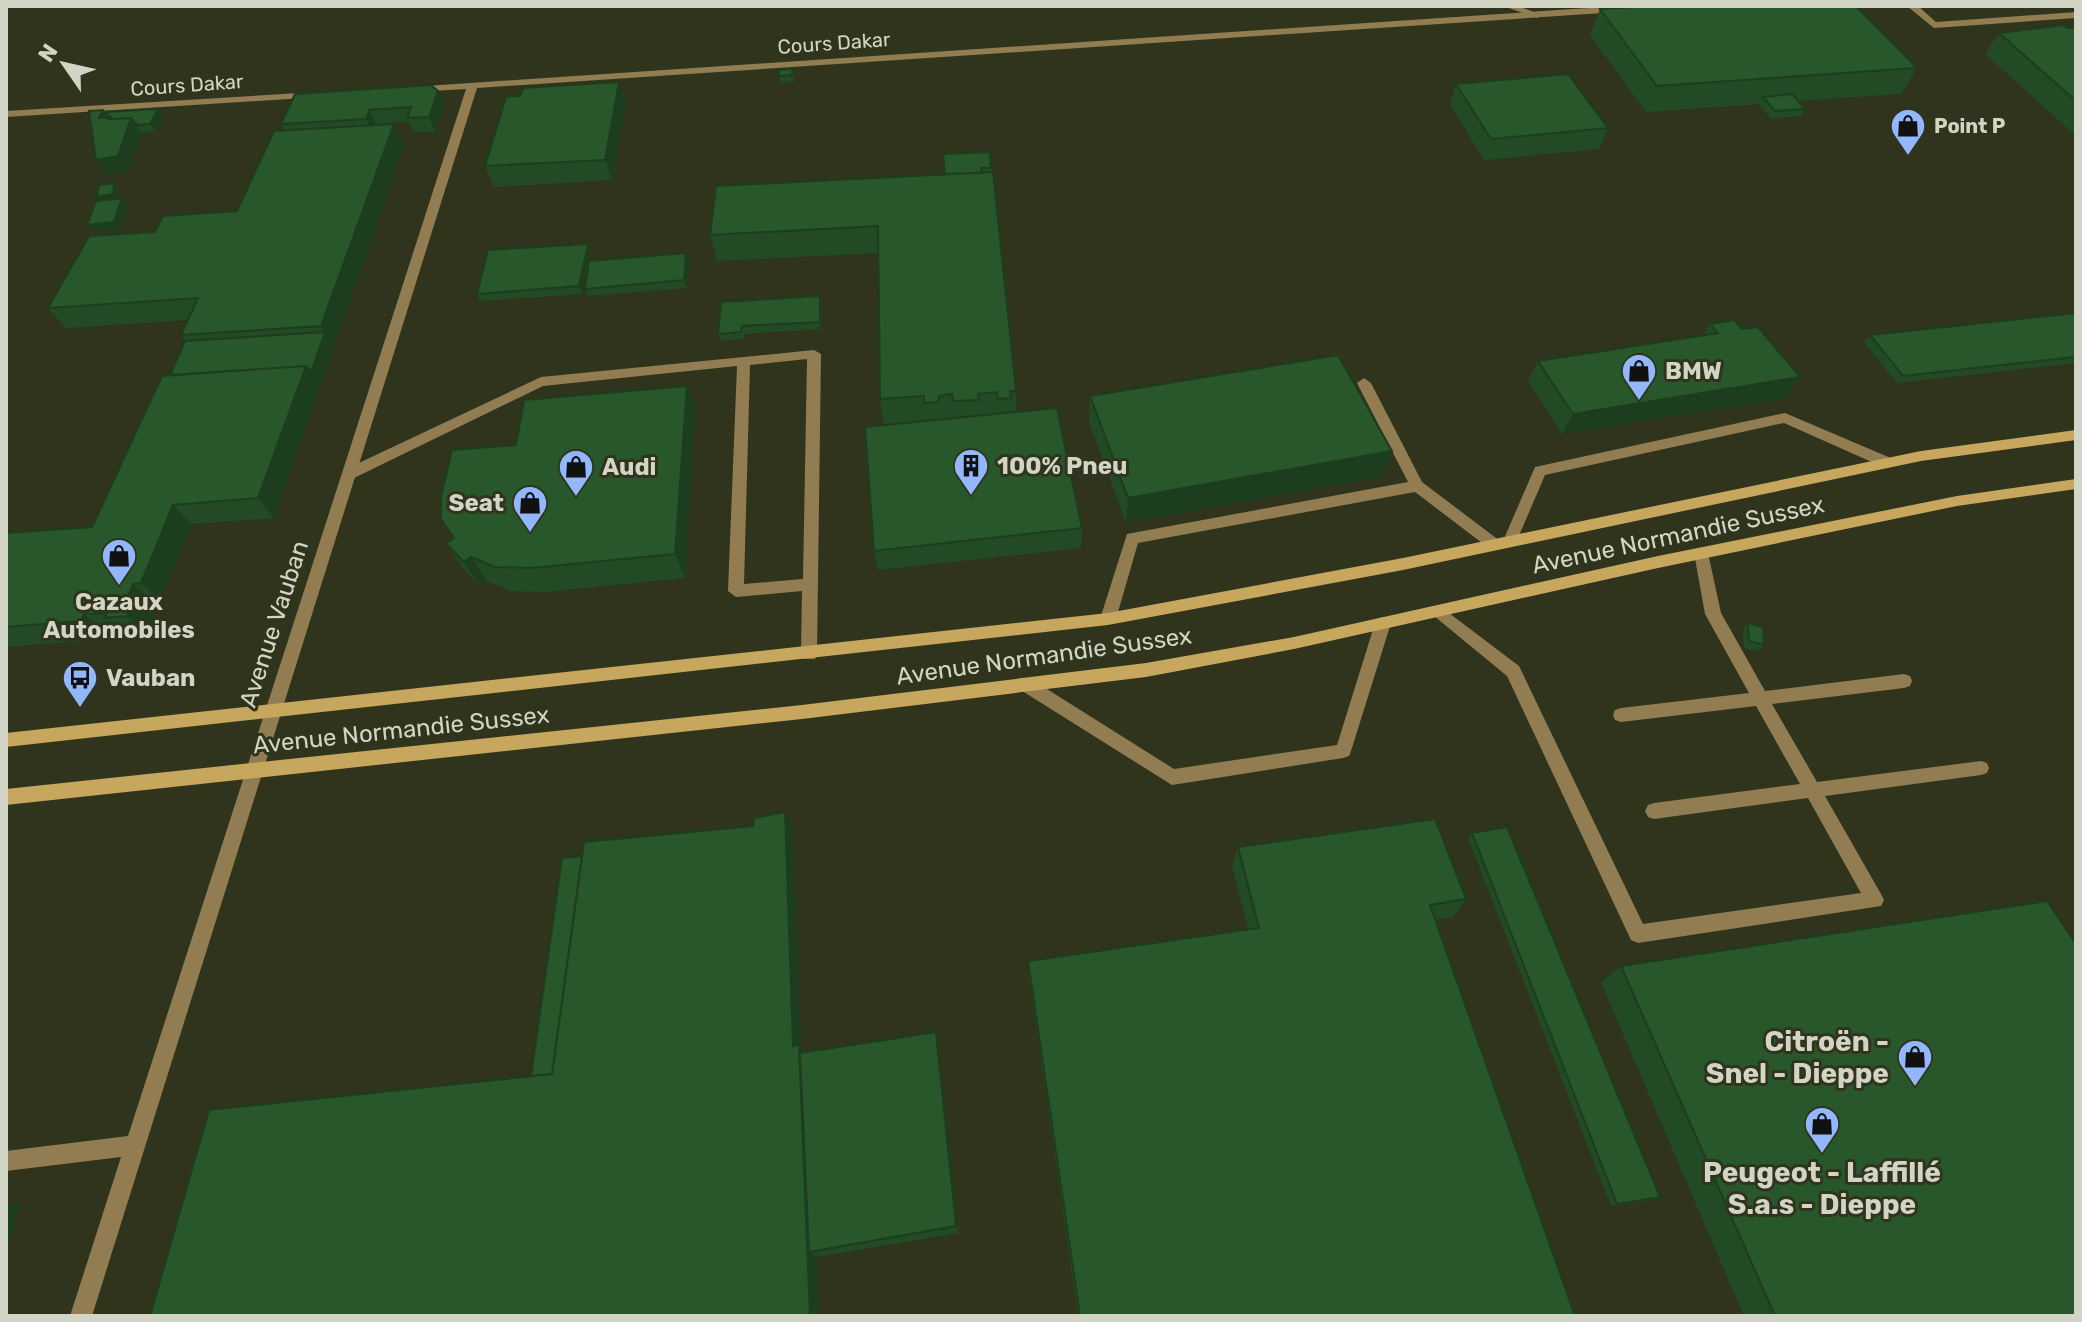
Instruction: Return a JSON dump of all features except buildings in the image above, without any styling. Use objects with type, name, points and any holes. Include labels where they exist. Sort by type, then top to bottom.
[{"type":"main road","name":"Avenue Normandie Sussex","points":[[6,740],[1108,619],[1503,543],[1888,463],[2076,435]]},
{"type":"main road","name":"Avenue Normandie Sussex","points":[[6,797],[786,713],[1146,670],[1957,501],[2076,484]]},
{"type":"street","points":[[1508,6],[1537,15]]},
{"type":"street","name":"Cours Dakar","points":[[395,90],[1664,6]]},
{"type":"street","points":[[1912,6],[1934,25],[2076,15]]},
{"type":"street","name":"Avenue Vauban","points":[[81,1316],[473,85]]},
{"type":"street","name":"Cours Dakar","points":[[6,114],[333,94]]},
{"type":"street","points":[[349,474],[541,382],[814,354],[809,654]]},
{"type":"street","points":[[744,361],[736,591],[811,584]]},
{"type":"street","points":[[1364,383],[1417,486],[1503,543],[1540,471],[1785,418],[1888,463]]},
{"type":"street","points":[[1108,619],[1132,538],[1417,486]]},
{"type":"street","points":[[1436,611],[1513,671],[1638,934],[1875,900],[1713,614],[1701,553]]},
{"type":"street","points":[[1025,684],[1172,777],[1343,751],[1383,623]]},
{"type":"street","points":[[1621,715],[1904,681]]},
{"type":"street","points":[[1654,811],[1981,768]]},
{"type":"street","points":[[6,1161],[136,1145]]},
{"type":"place","name":"Point P","points":[[1908,157]]},
{"type":"place","name":"BMW","points":[[1639,402]]},
{"type":"place","name":"100% Pneu","points":[[971,497]]},
{"type":"place","name":"Audi","points":[[576,498]]},
{"type":"place","name":"Seat","points":[[530,534]]},
{"type":"place","name":"Cazaux Automobiles","points":[[119,587]]},
{"type":"place","name":"Vauban","points":[[80,709]]},
{"type":"place","name":"Citroën - Snel - Dieppe","points":[[1915,1088]]},
{"type":"place","name":"Peugeot - Laffillé S.a.s - Dieppe","points":[[1822,1155]]}]
